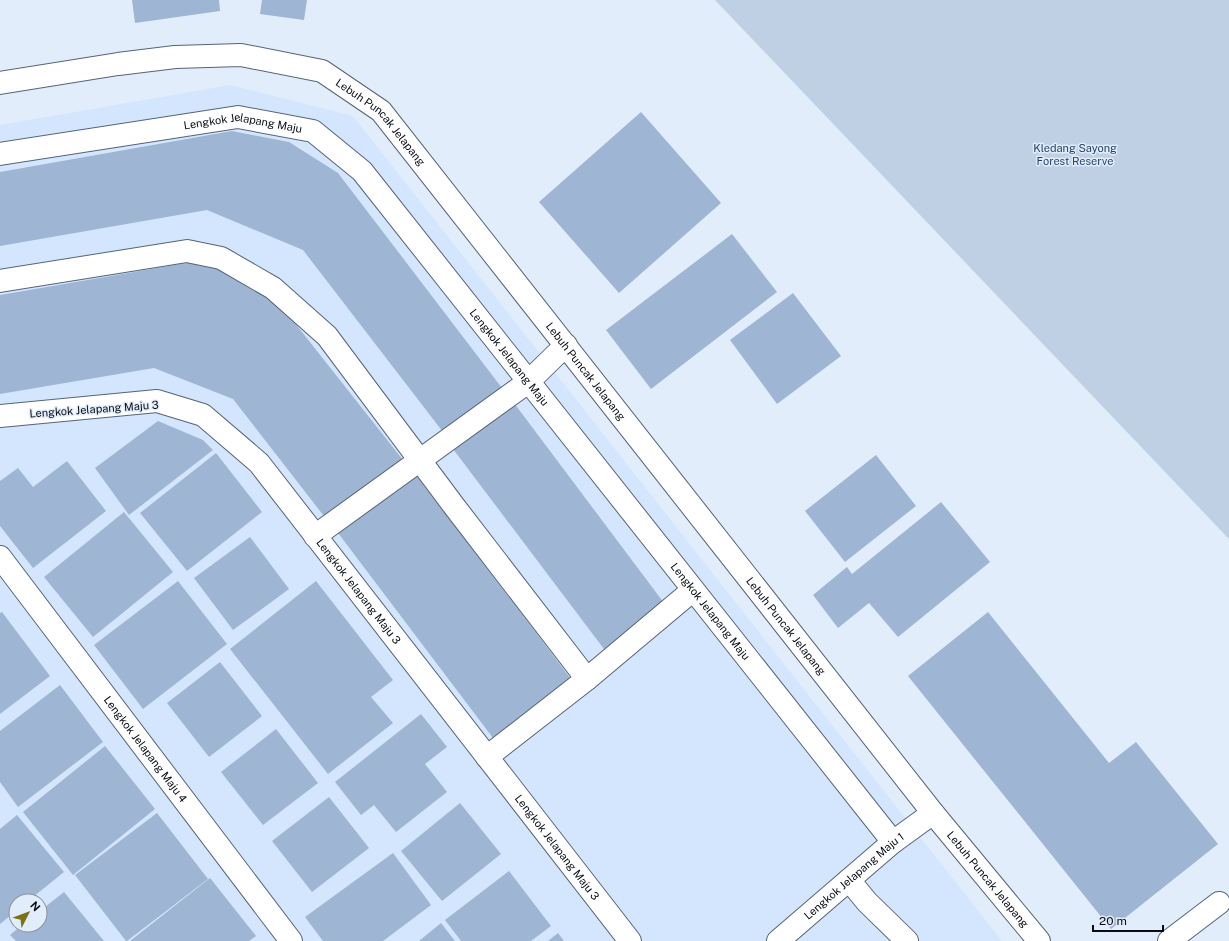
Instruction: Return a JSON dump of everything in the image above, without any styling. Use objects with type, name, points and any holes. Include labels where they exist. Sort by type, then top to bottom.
[{"type":"street","name":"Lebuh Puncak Jelapang","points":[[0,83],[118,64],[175,57],[242,55],[322,71],[381,111],[933,813],[1039,941]]},
{"type":"street","name":"Lengkok Jelapang Maju","points":[[0,154],[238,117],[312,130],[362,171],[893,842]]},
{"type":"street","points":[[0,281],[187,251],[221,258],[273,288],[327,336],[587,679]]},
{"type":"street","points":[[315,536],[528,382],[566,345]]},
{"type":"street","name":"Lengkok Jelapang Maju 3","points":[[0,416],[157,401],[203,415],[258,462],[630,941]]},
{"type":"street","name":"Lengkok Jelapang Maju 4","points":[[0,557],[291,941]]},
{"type":"street","points":[[487,757],[587,679],[693,590]]},
{"type":"street","name":"Lengkok Jelapang Maju 1","points":[[784,939],[893,842],[933,813]]},
{"type":"street","points":[[849,880],[867,902],[906,941]]},
{"type":"street","points":[[1169,941],[1219,903]]},
{"type":"shaded area","points":[[230,85],[353,116],[1002,941],[0,941],[0,125]]},
{"type":"green space","name":"Kledang Sayong Forest Reserve","points":[[715,0],[1229,0],[1229,539]]},
{"type":"building","points":[[132,0],[219,0],[220,11],[135,23]]},
{"type":"building","points":[[262,0],[307,0],[304,20],[260,14]]},
{"type":"building","points":[[641,112],[721,203],[619,293],[539,202]]},
{"type":"building","points":[[232,131],[289,142],[338,173],[502,388],[443,432],[303,250],[207,210],[0,246],[0,172]]},
{"type":"building","points":[[732,234],[777,292],[651,389],[606,330]]},
{"type":"building","points":[[198,261],[268,289],[403,460],[327,520],[233,399],[154,368],[0,394],[0,295]]},
{"type":"building","points":[[793,293],[841,356],[777,404],[730,340]]},
{"type":"building","points":[[511,399],[667,607],[607,653],[450,445]]},
{"type":"building","points":[[158,421],[203,440],[213,450],[129,515],[95,468]]},
{"type":"building","points":[[216,453],[262,512],[187,571],[140,513]]},
{"type":"building","points":[[876,455],[916,506],[845,562],[805,511]]},
{"type":"building","points":[[67,461],[106,511],[33,568],[0,526],[0,481],[18,468],[33,487]]},
{"type":"building","points":[[413,471],[571,679],[493,738],[335,529]]},
{"type":"building","points":[[941,502],[990,562],[898,637],[869,603],[838,628],[813,595],[847,567],[852,574]]},
{"type":"building","points":[[124,512],[173,572],[93,637],[44,577]]},
{"type":"building","points":[[250,537],[289,589],[233,630],[194,578]]},
{"type":"building","points":[[178,581],[227,644],[143,709],[94,645]]},
{"type":"building","points":[[316,581],[393,680],[371,697],[393,723],[328,774],[230,649]]},
{"type":"building","points":[[2,612],[50,676],[0,714],[0,613]]},
{"type":"building","points":[[988,612],[1109,763],[1136,742],[1218,844],[1111,929],[908,676]]},
{"type":"building","points":[[220,662],[262,716],[209,757],[167,703]]},
{"type":"building","points":[[60,685],[103,742],[18,807],[0,782],[0,731]]},
{"type":"building","points":[[421,714],[447,747],[425,764],[447,792],[396,832],[374,805],[361,815],[335,782]]},
{"type":"building","points":[[276,729],[318,783],[263,825],[221,772]]},
{"type":"building","points":[[105,746],[155,809],[73,875],[23,812]]},
{"type":"building","points":[[329,797],[369,848],[312,892],[272,841]]},
{"type":"building","points":[[460,803],[501,854],[442,901],[401,851]]},
{"type":"building","points":[[157,813],[208,879],[126,941],[75,875]]},
{"type":"building","points":[[17,815],[64,872],[38,893],[8,893],[8,918],[0,924],[0,829]]},
{"type":"building","points":[[393,853],[431,905],[383,941],[323,941],[305,917]]},
{"type":"building","points":[[509,871],[551,926],[531,941],[461,941],[445,920]]},
{"type":"building","points":[[210,878],[256,936],[249,941],[130,941]]},
{"type":"building","points":[[64,892],[104,941],[16,941],[10,935],[12,933],[48,933],[48,905]]},
{"type":"building","points":[[441,923],[455,941],[419,941]]},
{"type":"building","points":[[558,933],[564,941],[548,941]]}]
